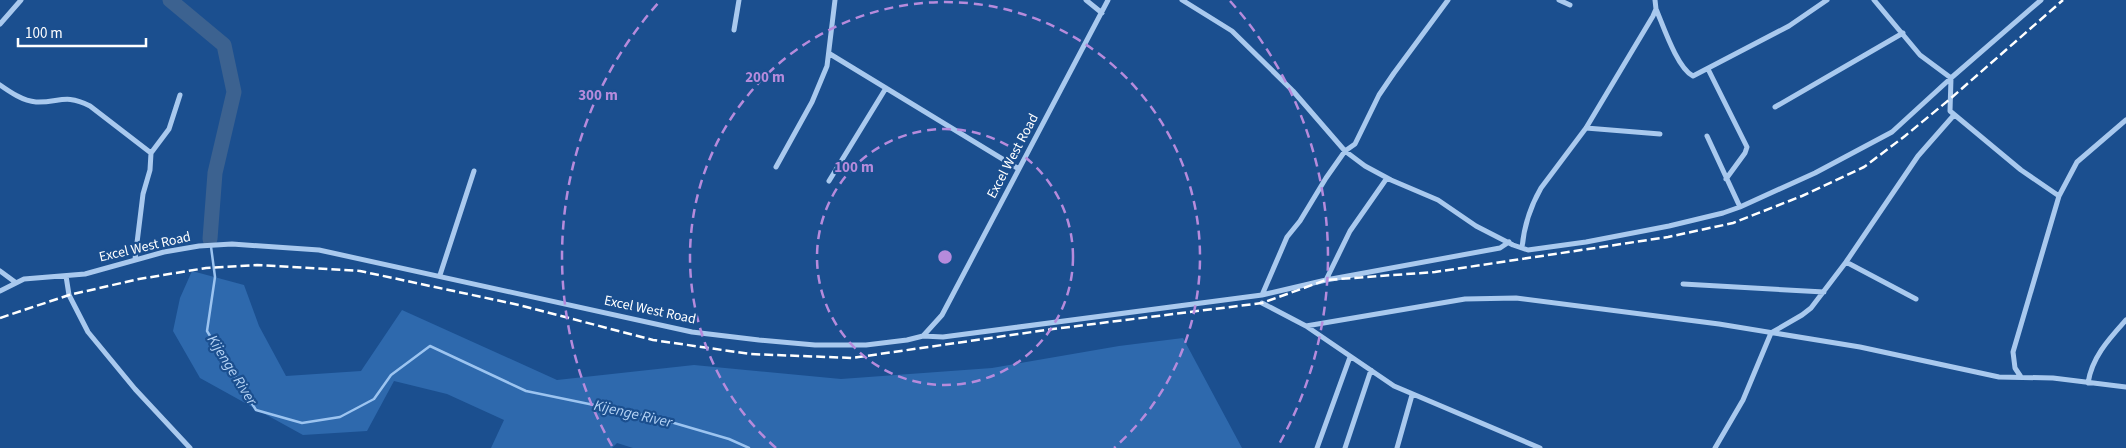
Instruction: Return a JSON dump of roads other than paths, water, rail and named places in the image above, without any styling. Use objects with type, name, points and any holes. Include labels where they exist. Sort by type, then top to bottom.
[{"type":"street","points":[[0,24],[22,0]]},
{"type":"street","points":[[734,30],[739,0]]},
{"type":"street","points":[[776,167],[814,98],[830,54],[835,0]]},
{"type":"street","points":[[1086,0],[1102,13]]},
{"type":"street","name":"Excel West Road","points":[[0,291],[15,282],[35,277],[84,274],[135,259],[199,246],[232,244],[319,250],[440,275],[692,332],[815,345],[866,345],[923,336],[942,315],[1108,0]]},
{"type":"street","points":[[1182,0],[1232,31],[1293,91],[1344,151],[1365,166],[1387,178],[1438,200],[1476,226],[1522,248],[1551,248],[1670,226],[1740,207],[1815,173],[1892,132],[2041,0]]},
{"type":"street","points":[[1262,295],[1287,237],[1300,221],[1344,151],[1355,144],[1379,95],[1448,0]]},
{"type":"street","points":[[1559,0],[1570,5]]},
{"type":"street","points":[[1655,0],[1656,9],[1672,46],[1687,71],[1693,76],[1789,26],[1827,0]]},
{"type":"street","points":[[1874,0],[1920,55],[1951,78]]},
{"type":"street","points":[[1522,248],[1528,213],[1541,188],[1586,128],[1656,9]]},
{"type":"street","points":[[1775,107],[1903,33]]},
{"type":"street","points":[[830,54],[1019,169]]},
{"type":"street","points":[[1708,69],[1747,147],[1745,153],[1726,179]]},
{"type":"street","points":[[1951,78],[1950,111],[2021,170],[2058,196]]},
{"type":"street","points":[[0,85],[34,102],[62,98],[80,101],[90,106],[151,153]]},
{"type":"street","points":[[829,181],[886,88]]},
{"type":"street","points":[[135,259],[144,194],[150,170],[151,153],[169,129],[180,95]]},
{"type":"street","points":[[1714,448],[1743,400],[1771,333],[1802,315],[1824,292],[1918,156],[1954,115]]},
{"type":"street","points":[[2021,377],[2015,368],[2013,352],[2058,196],[2077,162],[2126,120]]},
{"type":"street","points":[[1586,128],[1660,134]]},
{"type":"street","points":[[1707,136],[1740,207]]},
{"type":"street","points":[[440,275],[474,171]]},
{"type":"street","points":[[1326,280],[1350,231],[1387,178]]},
{"type":"street","points":[[923,336],[943,337],[1262,295],[1326,280],[1500,248],[1509,242]]},
{"type":"street","points":[[1846,262],[1916,299]]},
{"type":"street","points":[[0,271],[15,282]]},
{"type":"street","points":[[66,276],[69,295],[88,332],[107,357],[190,448]]},
{"type":"street","points":[[1683,284],[1824,292]]},
{"type":"street","points":[[1306,326],[1466,299],[1509,298],[1719,324],[1860,348],[1999,377],[2053,378],[2126,386]]},
{"type":"street","points":[[1262,303],[1306,326],[1350,357],[1412,395],[1540,448]]},
{"type":"street","points":[[2088,383],[2089,373],[2096,358],[2126,320]]},
{"type":"street","points":[[1318,448],[1350,357]]},
{"type":"street","points":[[1345,448],[1371,370]]},
{"type":"street","points":[[1397,448],[1412,395]]},
{"type":"waterway","name":"Kijenge River","points":[[170,0],[224,45],[234,92],[215,173],[210,239]]},
{"type":"waterway","name":"Kijenge River","points":[[210,239],[215,277],[207,331],[256,410],[302,423],[340,417],[374,399],[391,375],[430,346],[526,391],[657,418],[729,439],[749,448]]},
{"type":"railway","points":[[0,318],[69,295],[139,279],[206,268],[257,265],[360,271],[519,305],[653,340],[750,354],[852,358],[1053,329],[1262,303],[1326,280],[1435,272],[1668,237],[1733,223],[1802,196],[1864,167],[1950,99],[2063,0]]}]
